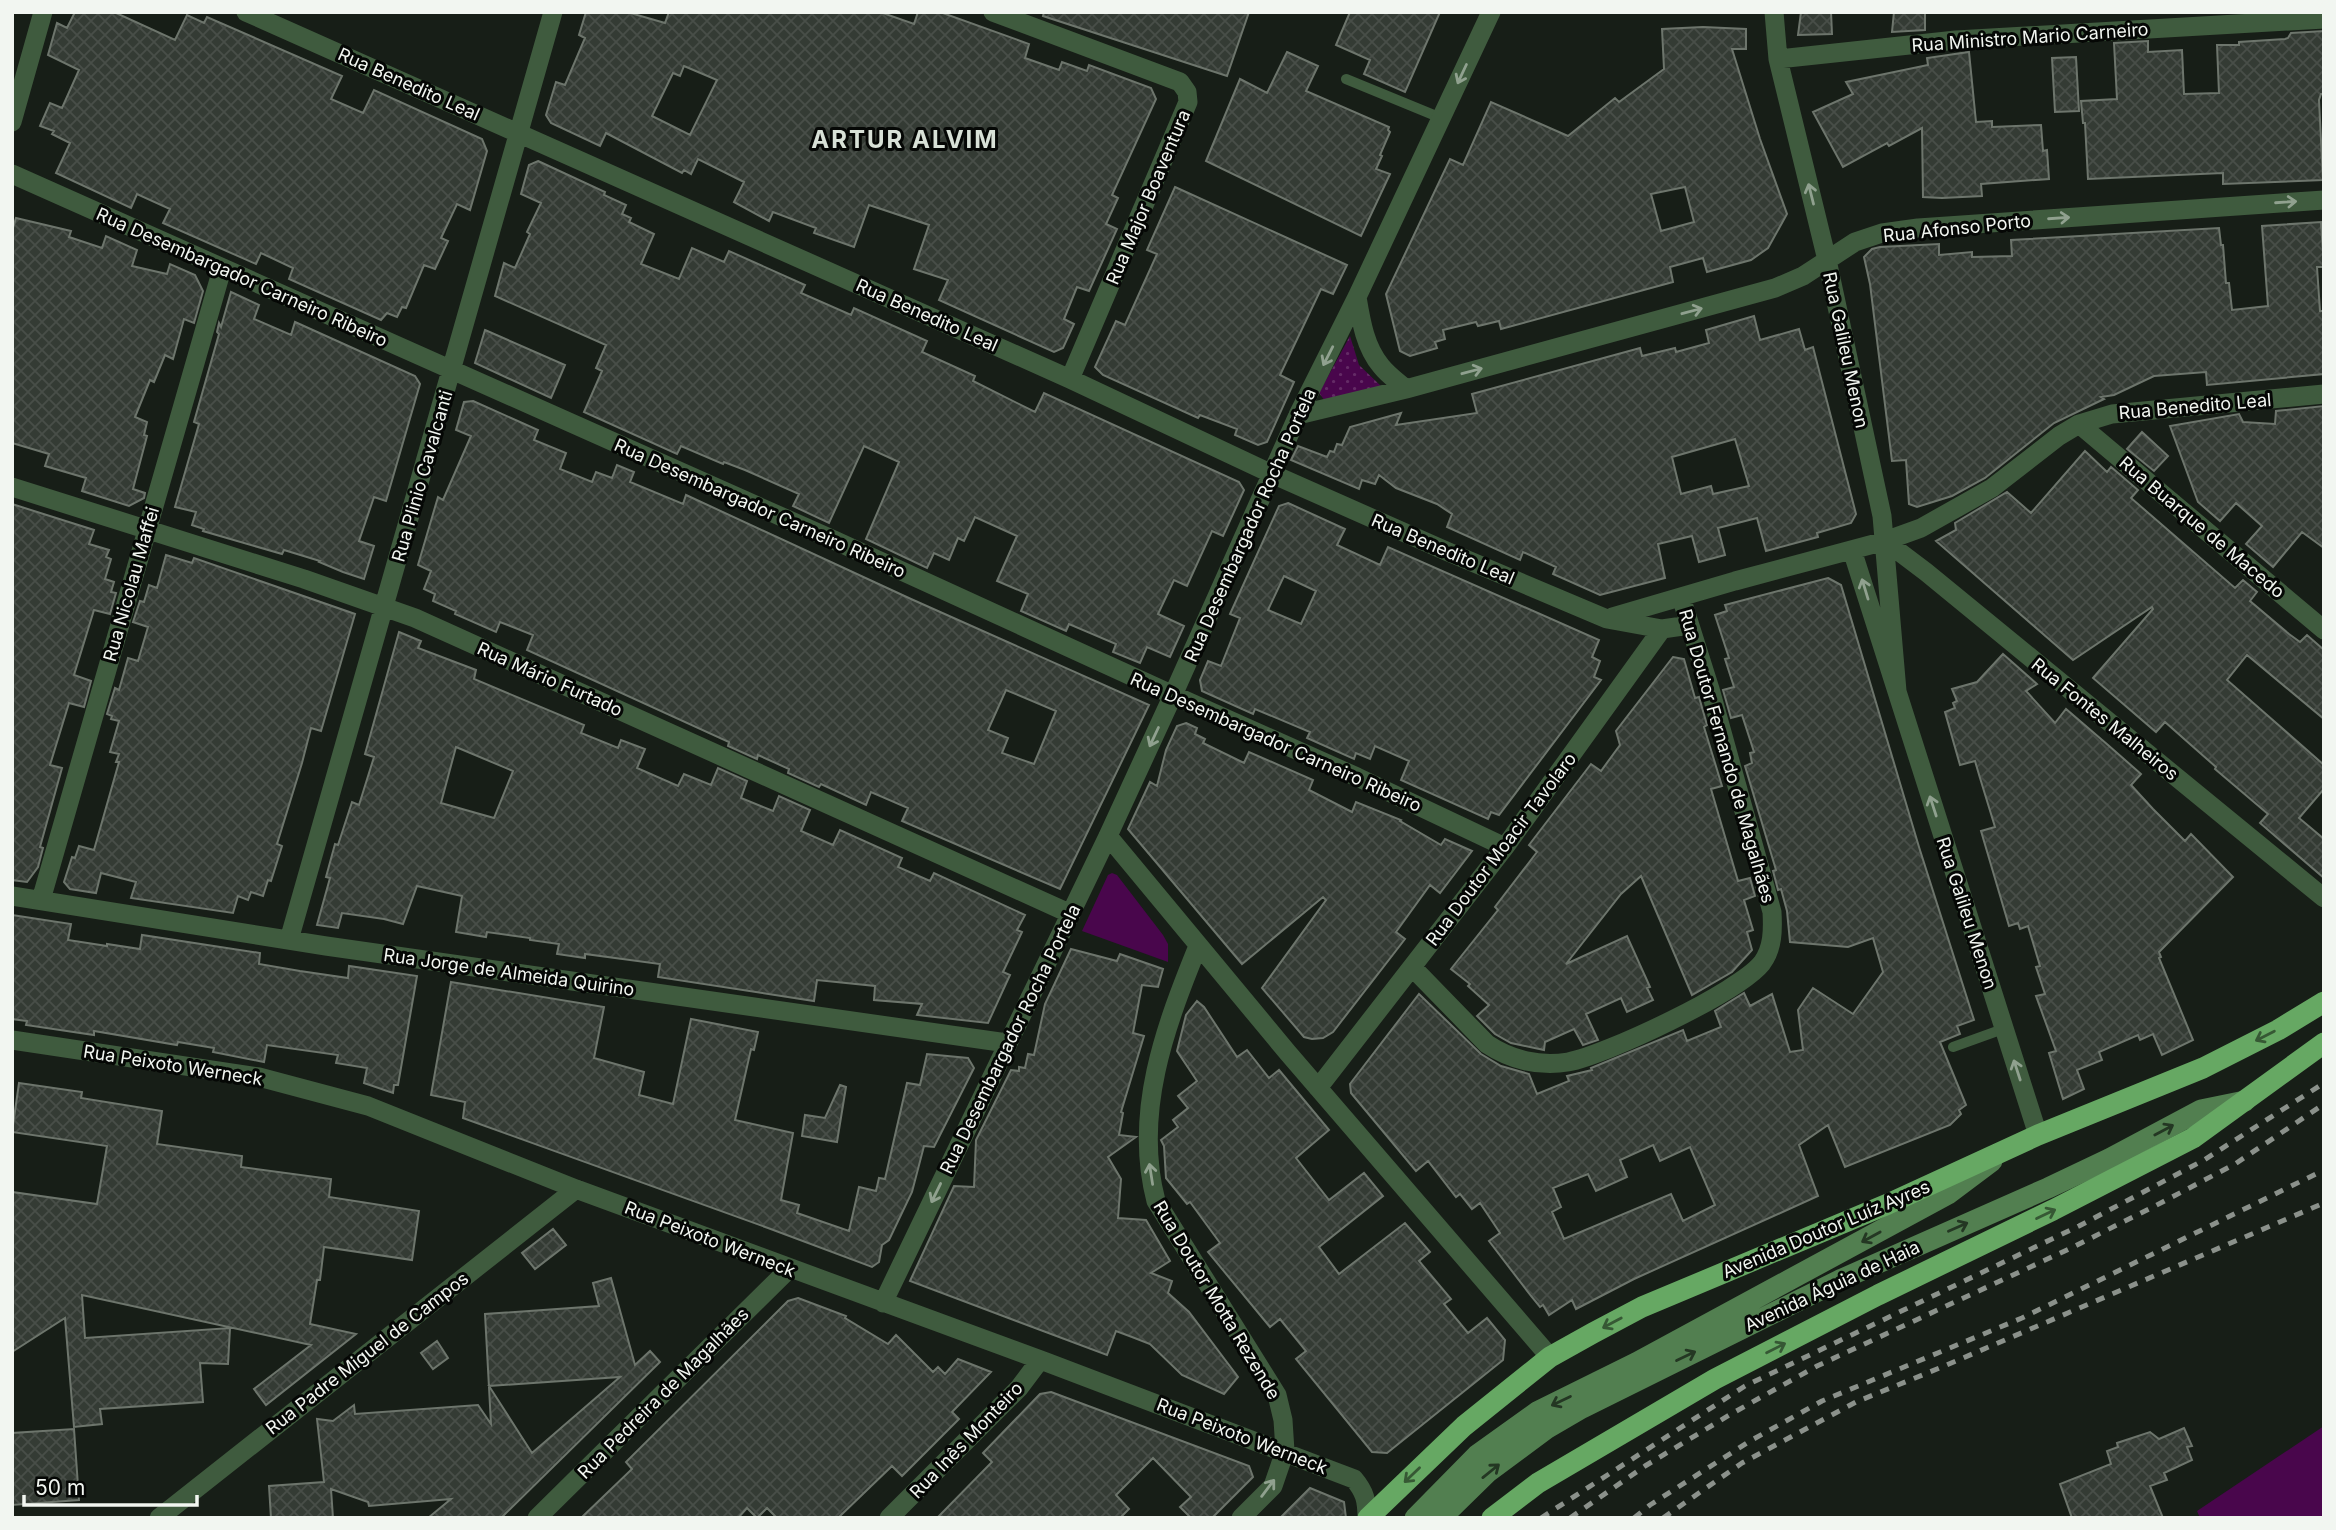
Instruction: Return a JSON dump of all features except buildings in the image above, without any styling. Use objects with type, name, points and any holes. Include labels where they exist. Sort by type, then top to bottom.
[{"type":"highway","name":"Avenida Doutor Luíz Ayres","points":[[1368,1518],[1464,1426],[1550,1357],[1642,1307],[1888,1204],[2038,1135],[2203,1068],[2278,1030],[2324,1002]]},
{"type":"highway","points":[[1492,1518],[1538,1483],[1715,1379],[2193,1138],[2324,1043]]},
{"type":"main road","name":"Avenida Águia de Haia","points":[[1441,1518],[1488,1472],[1546,1429],[1582,1408],[1843,1279],[2109,1159],[2201,1110],[2248,1100]]},
{"type":"main road","name":"Avenida Águia de Haia","points":[[1415,1518],[1477,1455],[1537,1412],[1636,1363],[1948,1195],[2010,1147]]},
{"type":"street","points":[[12,122],[43,12]]},
{"type":"street","name":"Rua Benedito Leal","points":[[246,12],[1069,379],[1272,474],[1446,551],[1607,619],[1662,629]]},
{"type":"street","name":"Rua Plinio Cavalcanti","points":[[289,940],[553,12]]},
{"type":"street","name":"Rua Major Boaventura","points":[[993,12],[1025,18],[1180,82],[1186,92],[1188,102],[1069,379]]},
{"type":"street","name":"Rua Desembargador Rocha Portela","points":[[883,1303],[1108,836],[1298,415],[1357,297],[1491,12]]},
{"type":"street","name":"Rua Galileu Menon","points":[[1774,12],[1778,60],[1827,260],[1882,516],[1897,691]]},
{"type":"street","name":"Rua Ministro Mario Carneiro","points":[[1778,60],[1956,40],[2324,19]]},
{"type":"street","name":"Rua Desembargador Carneiro Ribeiro","points":[[12,174],[836,541],[1505,847]]},
{"type":"street","name":"Rua Afonso Porto","points":[[1298,415],[1406,389],[1775,288],[1804,276],[1855,243],[1882,233],[1918,228],[2324,200]]},
{"type":"street","name":"Rua Nicolau Maffei","points":[[41,900],[222,269]]},
{"type":"street","points":[[1357,297],[1362,330],[1370,347],[1381,366],[1406,389]]},
{"type":"street","name":"Rua Benedito Leal","points":[[1607,619],[1885,541],[1921,528],[1992,488],[2059,436],[2080,424],[2112,414],[2324,394]]},
{"type":"street","name":"Rua Buarque de Macedo","points":[[2080,424],[2324,630]]},
{"type":"street","name":"Rua Mário Furtado","points":[[12,487],[304,579],[428,624],[1071,914]]},
{"type":"street","name":"Rua Fontes Malheiros","points":[[1885,541],[2324,898]]},
{"type":"street","name":"Rua Galileu Menon","points":[[1852,550],[2038,1135]]},
{"type":"street","name":"Rua Doutor Fernando de Magalhães","points":[[1412,967],[1488,1044],[1502,1054],[1522,1061],[1544,1063],[1568,1062],[1605,1050],[1688,1012],[1749,975],[1762,963],[1770,947],[1772,912],[1681,597]]},
{"type":"street","points":[[1662,629],[1690,625]]},
{"type":"street","name":"Rua Doutor Moacir Tavolaro","points":[[1318,1088],[1505,847],[1662,629]]},
{"type":"street","points":[[1108,836],[1318,1088],[1550,1357]]},
{"type":"street","name":"Rua Jorge de Almeida Quirino","points":[[12,896],[289,940],[1007,1044]]},
{"type":"street","name":"Rua Doutor Motta Rezende","points":[[1198,946],[1174,1004],[1161,1046],[1153,1086],[1148,1144],[1151,1179],[1156,1201],[1277,1395],[1283,1420],[1285,1451]]},
{"type":"street","name":"Rua Peixoto Werneck","points":[[12,1040],[271,1080],[368,1106],[576,1189],[1285,1451],[1354,1479],[1363,1491],[1368,1518]]},
{"type":"street","name":"Rua Padre Miguel de Campos","points":[[159,1518],[576,1189]]},
{"type":"street","name":"Rua Pedreira de Magalhães","points":[[537,1518],[789,1269]]},
{"type":"street","name":"Rua Inês Monteiro","points":[[889,1518],[1019,1388],[1040,1360]]},
{"type":"street","points":[[1241,1518],[1273,1486],[1285,1451]]},
{"type":"lane","points":[[1346,79],[1441,118]]},
{"type":"lane","points":[[1953,1047],[2003,1028]]},
{"type":"shaded area","points":[[1350,336],[1359,365],[1381,386],[1325,401],[1319,393]]},
{"type":"shaded area","points":[[1108,875],[1117,875],[1163,935],[1168,944],[1168,962],[1082,931]]},
{"type":"shaded area","points":[[2324,1426],[2324,1518],[2200,1518],[2197,1511]]},
{"type":"railway","points":[[1541,1518],[1745,1386],[2079,1226],[2204,1160],[2324,1083]]},
{"type":"railway","points":[[1570,1518],[1645,1466],[1817,1366],[2153,1207],[2235,1164],[2324,1104]]},
{"type":"railway","points":[[1634,1518],[1750,1441],[1822,1401],[2022,1318],[2324,1170]]},
{"type":"railway","points":[[1663,1518],[1742,1463],[1856,1402],[2324,1203]]},
{"type":"district","name":"ARTUR ALVIM","points":[[905,139]]}]
